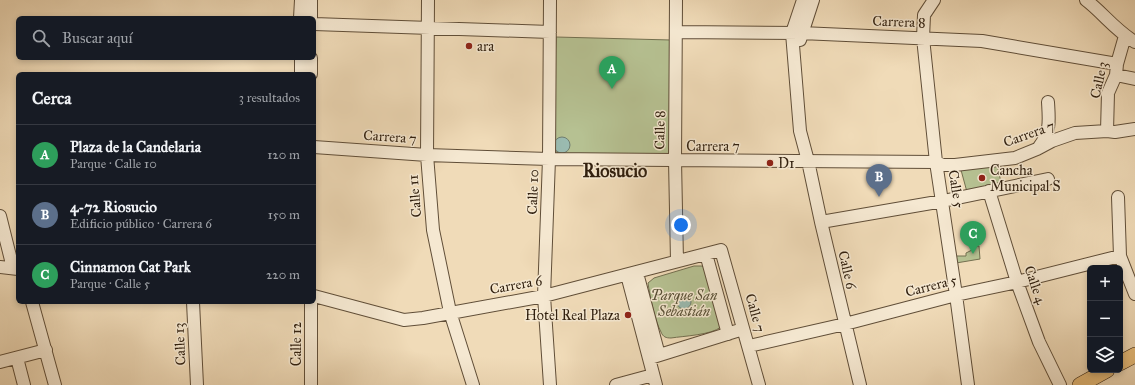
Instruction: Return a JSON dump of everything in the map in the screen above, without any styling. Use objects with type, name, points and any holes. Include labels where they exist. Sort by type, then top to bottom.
[{"type":"main road","points":[[1123,361],[1135,355]]},
{"type":"main road","points":[[1080,385],[1102,373]]},
{"type":"street","points":[[300,16],[301,0]]},
{"type":"street","points":[[311,0],[311,16]]},
{"type":"street","name":"Calle 11","points":[[428,0],[427,155],[433,230],[450,312],[472,385]]},
{"type":"street","name":"Calle 10","points":[[550,0],[549,159],[544,296],[550,385]]},
{"type":"street","name":"Calle 8","points":[[676,0],[675,160],[678,261]]},
{"type":"street","name":"Calle 6","points":[[803,0],[797,33],[799,41],[808,161],[860,385]]},
{"type":"street","name":"Calle 6","points":[[797,33],[813,0]]},
{"type":"street","name":"Calle 5","points":[[934,0],[924,15],[922,38],[936,162],[943,201],[968,385]]},
{"type":"street","points":[[1086,0],[1130,39]]},
{"type":"street","points":[[316,24],[550,32]]},
{"type":"street","name":"Carrera 8","points":[[677,32],[797,33],[982,41],[1117,69],[1135,79]]},
{"type":"street","name":"Calle 3","points":[[1107,131],[1108,93],[1130,39]]},
{"type":"street","points":[[301,60],[301,72]]},
{"type":"street","points":[[311,60],[311,72]]},
{"type":"street","points":[[1037,149],[1048,131],[1048,102]]},
{"type":"street","points":[[1107,131],[1115,132],[1135,129]]},
{"type":"street","name":"Carrera 7","points":[[316,147],[427,155],[549,159],[936,162],[943,165],[955,165],[1015,158],[1052,141],[1075,133],[1107,131]]},
{"type":"street","points":[[821,222],[943,201],[1048,179]]},
{"type":"street","name":"Calle 4","points":[[989,191],[1017,282],[1039,342],[1060,385]]},
{"type":"street","points":[[1118,197],[1126,262],[1135,294]]},
{"type":"street","points":[[0,267],[15,268],[1,223]]},
{"type":"street","name":"Carrera 6","points":[[316,297],[404,320],[423,318],[544,296],[721,250]]},
{"type":"street","name":"Calle 7","points":[[721,250],[759,385]]},
{"type":"street","points":[[706,254],[728,334]]},
{"type":"street","name":"Carrera 5","points":[[749,346],[845,324],[956,295],[1126,262]]},
{"type":"street","points":[[616,385],[655,380],[654,356],[632,274]]},
{"type":"street","points":[[33,304],[55,385]]},
{"type":"street","name":"Calle 13","points":[[193,304],[197,385]]},
{"type":"street","name":"Calle 12","points":[[304,304],[304,385]]},
{"type":"street","name":"Calle 12","points":[[311,304],[311,385]]},
{"type":"street","points":[[654,356],[743,329]]},
{"type":"street","points":[[0,362],[46,350]]},
{"type":"street","points":[[17,358],[24,385]]},
{"type":"green space","points":[[556,37],[671,40],[669,154],[563,154],[556,152],[552,138]]},
{"type":"green space","name":"Cancha Municipal S","points":[[997,165],[1002,186],[967,192],[961,170]]},
{"type":"green space","points":[[973,246],[979,246],[980,259],[956,263],[956,256],[966,256],[966,253],[972,250]]},
{"type":"green space","name":"Parque San Sebastián","points":[[694,266],[702,266],[707,271],[721,327],[711,332],[690,336],[671,338],[666,337],[662,334],[657,322],[651,302],[648,283],[654,278]]},
{"type":"water","points":[[559,137],[565,137],[570,142],[568,151],[565,153],[559,153],[554,148],[554,142]]},
{"type":"water","points":[[681,295],[687,295],[691,299],[691,305],[687,309],[681,309],[677,305],[677,299]]},
{"type":"place","name":"ara","points":[[469,46]]},
{"type":"place","name":"Plaza de la Candelaria","points":[[612,89]]},
{"type":"place","name":"D1","points":[[770,163]]},
{"type":"place","name":"Cancha Municipal S","points":[[982,178]]},
{"type":"place","name":"4-72 Riosucio","points":[[879,197]]},
{"type":"place","name":"Cinnamon Cat Park","points":[[973,254]]},
{"type":"place","name":"Hotel Real Plaza","points":[[628,315]]},
{"type":"district","name":"Riosucio","points":[[615,171]]}]
